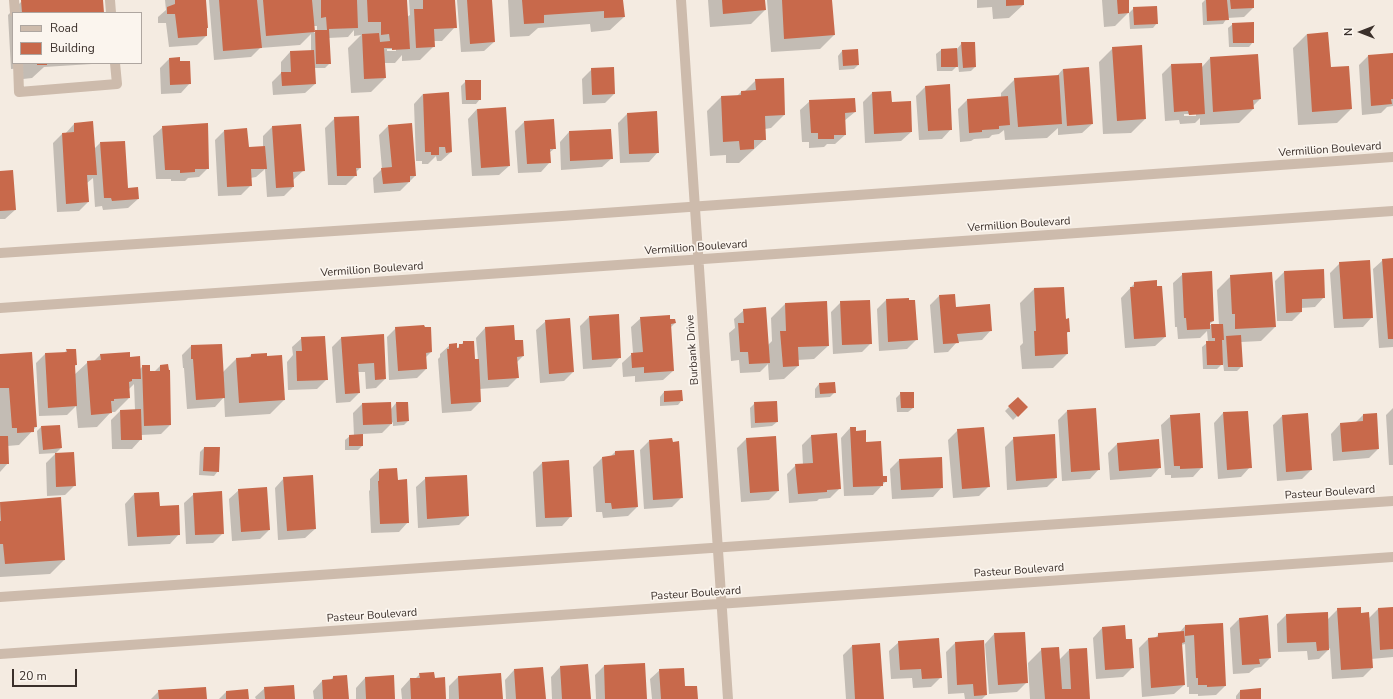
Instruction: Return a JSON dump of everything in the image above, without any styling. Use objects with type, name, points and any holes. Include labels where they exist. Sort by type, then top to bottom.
[{"type":"street","points":[[14,0],[15,12]]},
{"type":"street","points":[[110,0],[111,12]]},
{"type":"street","name":"Burbank Drive","points":[[682,0],[728,699]]},
{"type":"street","points":[[18,64],[19,92],[117,84],[115,64]]},
{"type":"street","name":"Vermillion Boulevard","points":[[0,253],[695,207],[1393,157]]},
{"type":"street","name":"Vermillion Boulevard","points":[[0,308],[1393,211]]},
{"type":"street","name":"Pasteur Boulevard","points":[[0,597],[1393,501]]},
{"type":"street","name":"Pasteur Boulevard","points":[[0,654],[1393,557]]},
{"type":"building","points":[[21,0],[103,0],[104,12],[22,12]]},
{"type":"building","points":[[175,0],[206,0],[208,28],[207,36],[178,38],[175,14],[167,14],[167,7],[175,4]]},
{"type":"building","points":[[219,0],[257,0],[262,48],[223,51]]},
{"type":"building","points":[[263,0],[312,0],[315,32],[266,36]]},
{"type":"building","points":[[321,0],[357,0],[358,28],[329,29],[331,64],[316,64],[315,30],[327,30],[326,17],[321,18]]},
{"type":"building","points":[[367,0],[407,0],[410,49],[392,50],[392,48],[384,48],[386,78],[364,79],[362,34],[379,33],[380,42],[390,41],[389,34],[381,35],[381,22],[368,22]]},
{"type":"building","points":[[423,0],[455,0],[457,28],[434,29],[435,47],[416,48],[414,9],[423,9]]},
{"type":"building","points":[[467,0],[492,0],[495,42],[470,44]]},
{"type":"building","points":[[522,0],[623,0],[625,17],[604,18],[604,11],[544,15],[544,23],[524,24]]},
{"type":"building","points":[[722,0],[765,0],[766,10],[723,14]]},
{"type":"building","points":[[782,0],[832,0],[835,35],[784,39]]},
{"type":"building","points":[[1006,0],[1024,0],[1024,5],[1006,6]]},
{"type":"building","points":[[1117,0],[1129,0],[1129,13],[1118,14]]},
{"type":"building","points":[[1206,0],[1227,0],[1229,20],[1207,21]]},
{"type":"building","points":[[1230,0],[1254,0],[1254,8],[1231,9]]},
{"type":"building","points":[[1157,6],[1158,24],[1134,25],[1133,7]]},
{"type":"building","points":[[1254,22],[1254,43],[1233,43],[1232,23]]},
{"type":"building","points":[[1328,32],[1331,67],[1349,66],[1352,109],[1312,112],[1307,34]]},
{"type":"building","points":[[961,42],[975,42],[976,67],[963,68]]},
{"type":"building","points":[[1142,45],[1146,119],[1117,121],[1112,47]]},
{"type":"building","points":[[957,48],[958,67],[941,67],[941,49]]},
{"type":"building","points":[[858,49],[859,65],[843,66],[842,50]]},
{"type":"building","points":[[314,50],[316,84],[282,86],[281,72],[291,72],[290,51]]},
{"type":"building","points":[[1393,53],[1392,104],[1371,106],[1368,55]]},
{"type":"building","points":[[1258,54],[1261,99],[1253,100],[1254,109],[1213,112],[1210,57]]},
{"type":"building","points":[[180,57],[180,61],[190,61],[191,84],[170,85],[169,58]]},
{"type":"building","points":[[1202,63],[1205,114],[1189,115],[1188,111],[1174,112],[1171,64]]},
{"type":"building","points":[[614,67],[615,94],[592,95],[591,68]]},
{"type":"building","points":[[1089,67],[1093,124],[1067,126],[1063,69]]},
{"type":"building","points":[[1059,75],[1062,124],[1018,127],[1014,78]]},
{"type":"building","points":[[784,78],[785,115],[765,116],[766,140],[754,140],[754,149],[740,150],[739,141],[723,142],[721,96],[741,95],[741,91],[756,90],[755,79]]},
{"type":"building","points":[[465,80],[481,80],[481,100],[466,100]]},
{"type":"building","points":[[950,84],[952,130],[928,131],[925,86]]},
{"type":"building","points":[[891,91],[892,102],[911,101],[912,132],[874,134],[872,92]]},
{"type":"building","points":[[449,92],[452,152],[446,153],[445,147],[439,147],[439,155],[431,155],[431,152],[425,152],[423,94]]},
{"type":"building","points":[[1008,96],[1010,125],[999,126],[999,129],[982,130],[982,132],[969,133],[967,99]]},
{"type":"building","points":[[855,98],[856,112],[845,113],[846,135],[834,135],[834,139],[818,139],[818,133],[811,133],[809,100]]},
{"type":"building","points":[[506,107],[510,166],[481,168],[477,109]]},
{"type":"building","points":[[657,111],[659,153],[629,154],[627,113]]},
{"type":"building","points":[[359,116],[361,168],[356,168],[357,176],[337,176],[334,117]]},
{"type":"building","points":[[554,119],[556,149],[550,149],[551,163],[527,164],[524,121]]},
{"type":"building","points":[[93,121],[97,175],[87,175],[89,202],[66,204],[62,133],[74,132],[74,123]]},
{"type":"building","points":[[208,123],[209,169],[195,169],[195,172],[180,173],[180,170],[165,170],[162,126]]},
{"type":"building","points":[[412,123],[416,176],[410,176],[410,182],[383,184],[381,168],[392,167],[388,125]]},
{"type":"building","points":[[301,124],[305,171],[293,172],[294,187],[276,188],[272,126]]},
{"type":"building","points":[[247,128],[249,147],[265,146],[267,169],[251,169],[252,186],[227,187],[224,130]]},
{"type":"building","points":[[611,129],[613,159],[570,161],[569,131]]},
{"type":"building","points":[[125,141],[128,188],[138,187],[139,199],[112,201],[111,198],[104,198],[100,142]]},
{"type":"building","points":[[13,170],[16,210],[0,211],[0,171]]},
{"type":"building","points":[[1393,258],[1393,339],[1388,339],[1382,259]]},
{"type":"building","points":[[1370,260],[1373,318],[1343,319],[1339,262]]},
{"type":"building","points":[[1324,269],[1325,298],[1302,299],[1302,312],[1286,313],[1284,271]]},
{"type":"building","points":[[1212,271],[1214,321],[1210,322],[1210,329],[1187,330],[1186,318],[1184,318],[1182,273]]},
{"type":"building","points":[[1272,272],[1276,327],[1235,329],[1235,314],[1232,314],[1230,275]]},
{"type":"building","points":[[1157,280],[1157,286],[1162,286],[1166,337],[1134,339],[1130,287],[1134,287],[1134,282]]},
{"type":"building","points":[[1064,287],[1066,319],[1069,318],[1070,332],[1067,332],[1068,354],[1035,356],[1034,331],[1036,331],[1034,288]]},
{"type":"building","points":[[955,294],[956,307],[990,304],[992,331],[957,334],[959,343],[943,344],[939,295]]},
{"type":"building","points":[[909,298],[909,300],[915,300],[918,340],[888,342],[886,299]]},
{"type":"building","points":[[870,300],[872,344],[842,345],[840,301]]},
{"type":"building","points":[[827,301],[829,346],[798,347],[799,366],[783,367],[780,331],[786,331],[785,303]]},
{"type":"building","points":[[766,307],[770,363],[749,364],[748,352],[740,352],[738,323],[744,323],[743,309]]},
{"type":"building","points":[[619,314],[621,358],[592,360],[589,316]]},
{"type":"building","points":[[670,315],[670,319],[675,319],[676,323],[671,324],[674,371],[644,373],[644,367],[632,368],[631,353],[643,352],[640,317]]},
{"type":"building","points":[[570,318],[574,372],[549,374],[545,320]]},
{"type":"building","points":[[1211,324],[1223,324],[1223,365],[1207,365],[1206,341],[1215,341],[1215,338],[1212,338]]},
{"type":"building","points":[[424,325],[425,327],[431,327],[432,352],[426,353],[427,369],[398,371],[395,327]]},
{"type":"building","points":[[514,325],[515,340],[523,340],[524,356],[517,357],[519,378],[488,380],[485,327]]},
{"type":"building","points":[[384,334],[386,379],[375,380],[374,363],[358,364],[360,393],[345,394],[341,337]]},
{"type":"building","points":[[1241,335],[1243,367],[1228,367],[1226,336]]},
{"type":"building","points":[[325,336],[328,380],[297,381],[296,351],[302,351],[301,337]]},
{"type":"building","points":[[463,341],[474,341],[475,359],[479,359],[481,402],[451,404],[447,349],[449,349],[449,344],[457,343],[457,348],[459,348],[459,344],[463,344]]},
{"type":"building","points":[[222,344],[225,398],[196,400],[193,359],[191,359],[191,345]]},
{"type":"building","points":[[66,349],[76,349],[77,365],[75,365],[77,406],[48,408],[45,353],[67,352]]},
{"type":"building","points":[[32,352],[37,427],[34,427],[34,432],[17,433],[17,428],[12,428],[9,388],[0,388],[0,354]]},
{"type":"building","points":[[130,352],[130,357],[140,356],[141,379],[132,379],[132,381],[129,382],[130,398],[114,399],[114,401],[111,401],[112,413],[91,415],[87,361],[101,360],[100,354]]},
{"type":"building","points":[[267,353],[267,356],[282,355],[285,400],[239,403],[236,358],[251,357],[251,354]]},
{"type":"building","points":[[168,364],[170,370],[171,425],[144,426],[142,365],[150,365],[150,371],[160,371],[160,365]]},
{"type":"building","points":[[835,382],[836,393],[820,394],[819,383]]},
{"type":"building","points":[[682,390],[683,401],[664,402],[664,391]]},
{"type":"building","points":[[900,392],[914,392],[914,408],[901,408]]},
{"type":"building","points":[[1018,397],[1028,407],[1018,417],[1008,406]]},
{"type":"building","points":[[777,401],[778,422],[755,423],[754,402]]},
{"type":"building","points":[[391,402],[392,424],[363,425],[362,403]]},
{"type":"building","points":[[396,402],[408,402],[409,421],[397,422]]},
{"type":"building","points":[[1096,408],[1100,470],[1071,472],[1067,410]]},
{"type":"building","points":[[141,409],[142,440],[121,440],[120,410]]},
{"type":"building","points":[[1248,411],[1252,468],[1227,470],[1223,412]]},
{"type":"building","points":[[1200,413],[1203,468],[1180,469],[1180,466],[1174,466],[1170,415]]},
{"type":"building","points":[[1308,413],[1312,470],[1286,472],[1282,415]]},
{"type":"building","points":[[1377,413],[1379,449],[1342,452],[1340,423],[1363,421],[1363,414]]},
{"type":"building","points":[[60,425],[62,448],[43,450],[41,426]]},
{"type":"building","points":[[850,427],[856,427],[856,431],[866,430],[866,442],[881,441],[883,476],[887,476],[887,482],[883,482],[883,486],[853,487]]},
{"type":"building","points":[[984,427],[990,487],[962,489],[957,429]]},
{"type":"building","points":[[837,433],[841,489],[827,490],[827,492],[798,494],[795,464],[813,463],[811,435]]},
{"type":"building","points":[[363,434],[363,446],[349,446],[349,435]]},
{"type":"building","points":[[1055,434],[1057,478],[1016,481],[1013,437]]},
{"type":"building","points":[[0,436],[8,436],[9,464],[0,464]]},
{"type":"building","points":[[776,436],[779,491],[750,493],[746,438]]},
{"type":"building","points":[[672,438],[673,442],[679,441],[683,498],[653,500],[649,440]]},
{"type":"building","points":[[1159,439],[1161,468],[1119,471],[1117,443]]},
{"type":"building","points":[[204,447],[220,447],[219,472],[203,471]]},
{"type":"building","points":[[634,450],[638,507],[612,509],[611,503],[605,503],[602,457],[615,455],[615,451]]},
{"type":"building","points":[[74,452],[76,486],[56,487],[55,453]]},
{"type":"building","points":[[942,457],[943,488],[901,490],[899,459]]},
{"type":"building","points":[[569,460],[572,517],[545,518],[542,462]]},
{"type":"building","points":[[397,468],[398,480],[407,479],[409,523],[380,524],[378,481],[379,469]]},
{"type":"building","points":[[313,475],[316,529],[287,531],[283,477]]},
{"type":"building","points":[[467,475],[469,516],[427,519],[425,477]]},
{"type":"building","points":[[267,487],[270,530],[241,532],[238,489]]},
{"type":"building","points":[[222,491],[224,534],[195,535],[193,493]]},
{"type":"building","points":[[159,492],[160,506],[179,505],[180,535],[137,537],[134,493]]},
{"type":"building","points":[[61,497],[65,560],[5,564],[3,544],[0,544],[0,502]]},
{"type":"building","points":[[1361,607],[1361,613],[1369,612],[1373,668],[1341,670],[1337,608]]},
{"type":"building","points":[[1393,607],[1393,649],[1380,650],[1378,608]]},
{"type":"building","points":[[1328,612],[1329,650],[1317,651],[1316,642],[1287,643],[1286,614]]},
{"type":"building","points":[[1268,615],[1271,658],[1259,659],[1260,664],[1242,665],[1239,618]]},
{"type":"building","points":[[1223,623],[1226,686],[1207,687],[1207,685],[1198,685],[1198,678],[1196,678],[1194,635],[1185,636],[1185,625]]},
{"type":"building","points":[[1125,625],[1126,639],[1132,639],[1134,668],[1105,670],[1102,627]]},
{"type":"building","points":[[1184,631],[1185,642],[1182,643],[1185,685],[1151,688],[1148,638],[1158,637],[1158,633]]},
{"type":"building","points":[[1025,632],[1028,683],[998,685],[994,633]]},
{"type":"building","points":[[939,638],[942,678],[922,679],[921,669],[900,670],[898,641]]},
{"type":"building","points":[[984,640],[987,695],[974,696],[973,684],[957,685],[955,642]]},
{"type":"building","points":[[880,643],[884,699],[855,699],[852,645]]},
{"type":"building","points":[[1059,647],[1062,689],[1071,689],[1069,649],[1087,648],[1090,699],[1045,699],[1041,648]]},
{"type":"building","points":[[645,663],[647,699],[605,699],[604,665]]},
{"type":"building","points":[[588,664],[591,699],[562,699],[560,666]]},
{"type":"building","points":[[543,667],[546,699],[516,699],[514,669]]},
{"type":"building","points":[[684,668],[685,686],[697,686],[698,699],[661,699],[659,669]]},
{"type":"building","points":[[434,672],[435,678],[445,677],[446,699],[411,699],[410,678],[420,678],[419,673]]},
{"type":"building","points":[[501,673],[503,699],[459,699],[458,676]]},
{"type":"building","points":[[347,675],[349,699],[323,699],[322,680],[333,679],[333,676]]},
{"type":"building","points":[[394,675],[395,699],[366,699],[365,677]]},
{"type":"building","points":[[294,685],[295,699],[265,699],[264,687]]},
{"type":"building","points":[[206,687],[207,699],[159,699],[158,690]]},
{"type":"building","points":[[1261,688],[1261,699],[1240,699],[1240,690]]},
{"type":"building","points":[[248,689],[249,699],[226,699],[226,691]]}]
